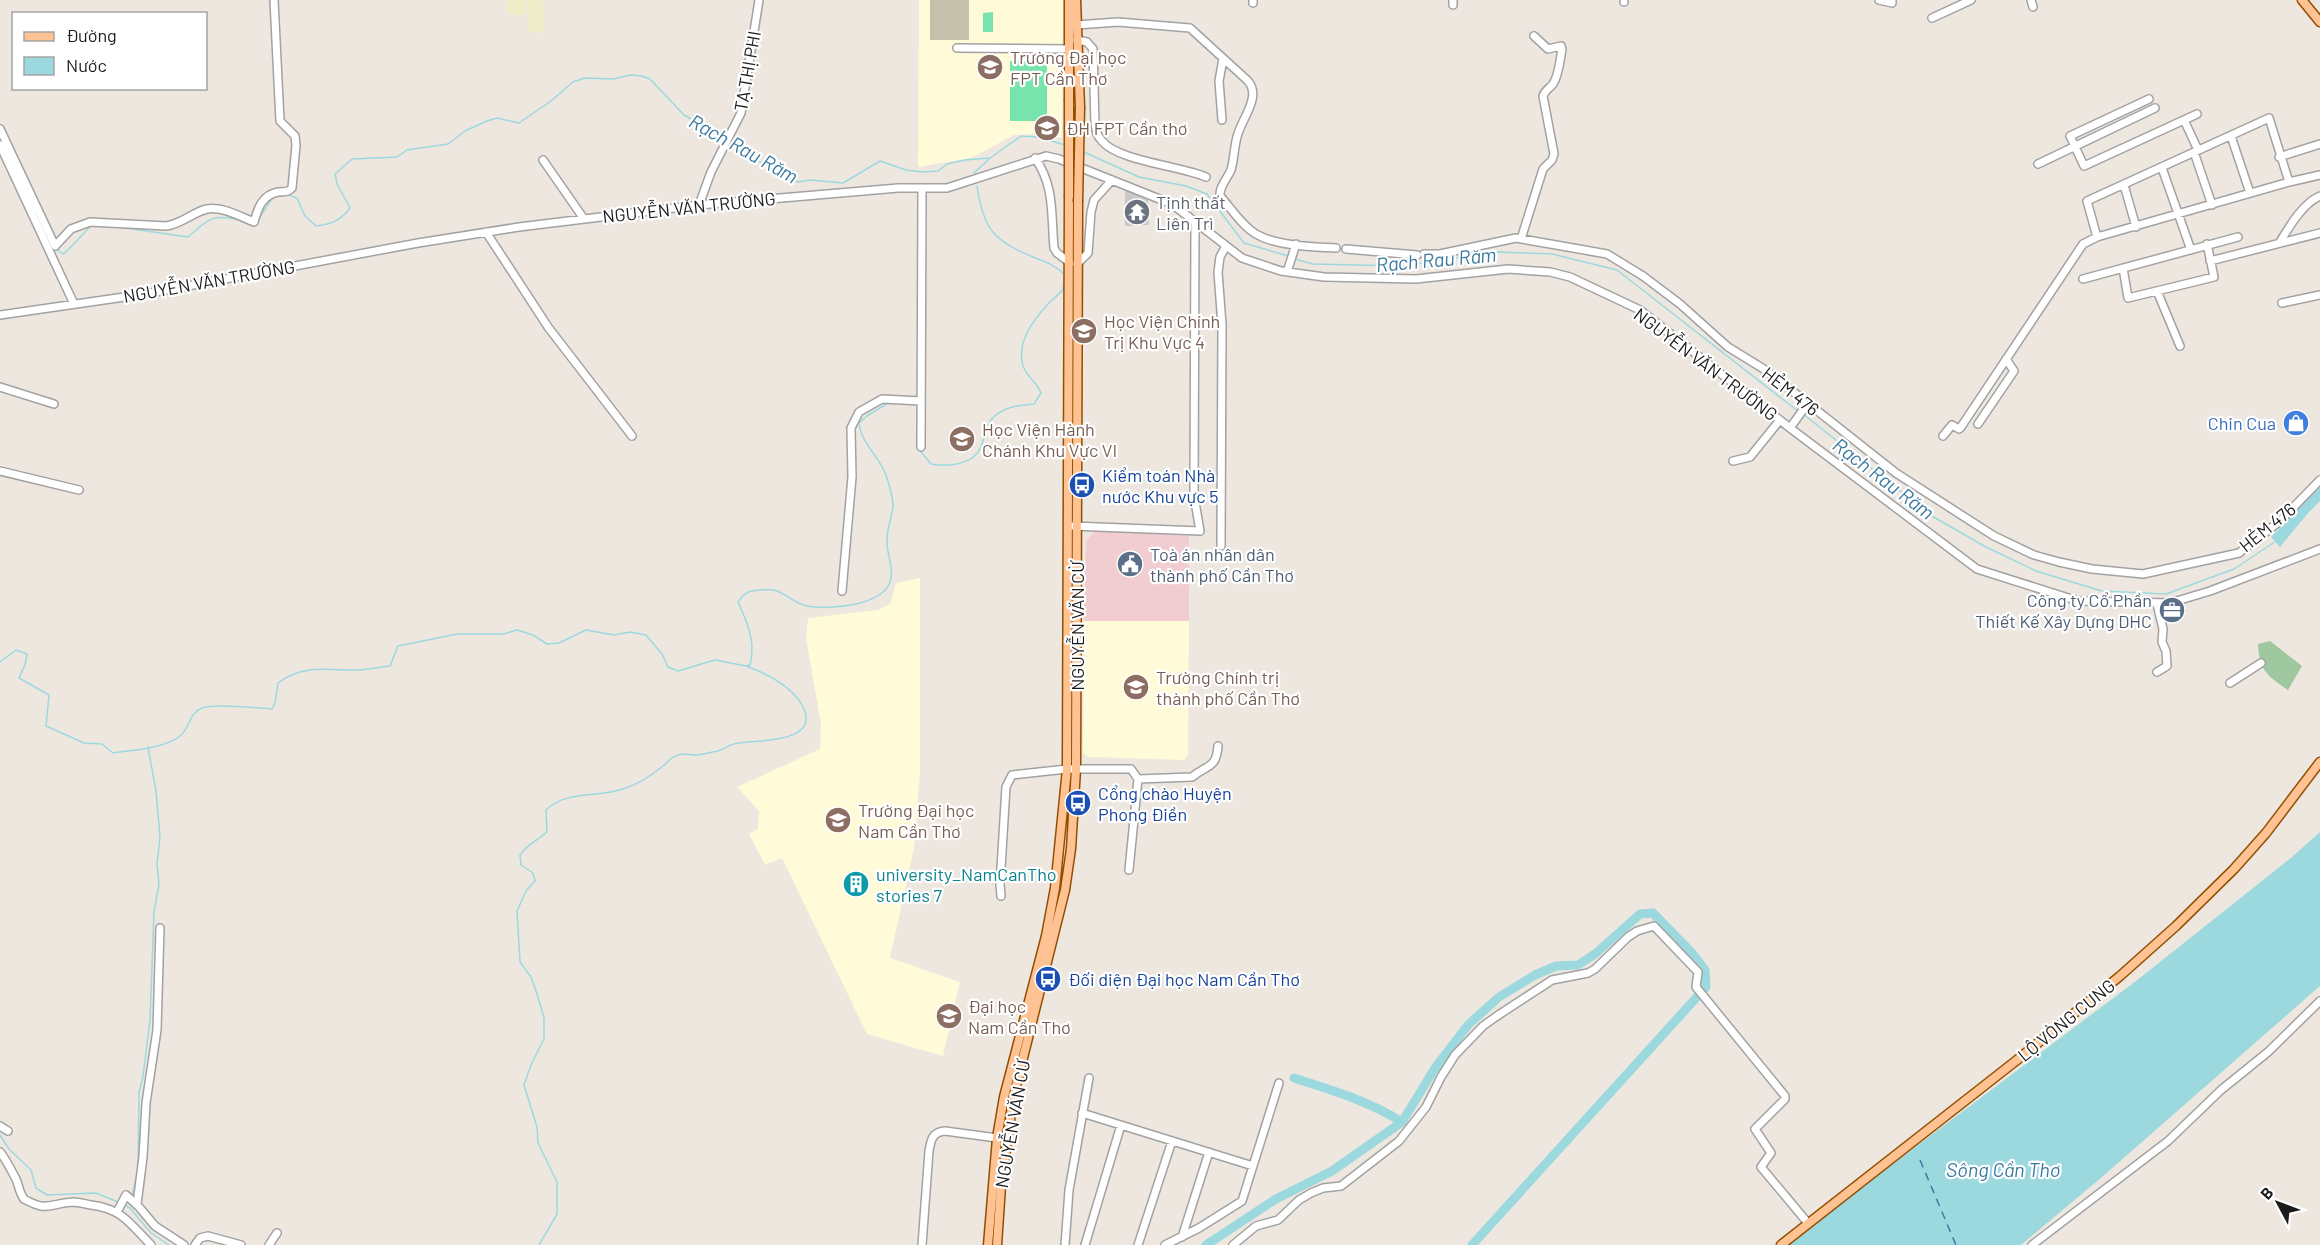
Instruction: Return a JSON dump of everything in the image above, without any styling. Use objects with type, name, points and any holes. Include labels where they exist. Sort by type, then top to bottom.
[{"type":"main road","name":"NGUYỄN VĂN CỪ","points":[[997,1245],[997,1138],[1065,890],[1071,849],[1077,630],[1073,526],[1073,263],[1069,196],[1068,0]]},
{"type":"main road","name":"NGUYỄN VĂN CỪ","points":[[1073,263],[1078,202],[1080,107],[1076,0]]},
{"type":"main road","points":[[2302,0],[2320,22]]},
{"type":"main road","name":"NGUYỄN VĂN CỪ","points":[[988,1245],[1009,1097],[1046,936],[1072,769],[1067,629],[1073,526]]},
{"type":"main road","points":[[1067,629],[1077,630]]},
{"type":"main road","name":"LỘ VÒNG CUNG","points":[[1780,1245],[1807,1222],[1910,1146],[2017,1060],[2120,976],[2176,926],[2234,869],[2266,833],[2320,762]]},
{"type":"street","points":[[0,129],[55,246],[71,229],[90,222],[175,225],[206,209],[219,209],[254,222],[258,209],[265,199],[275,193],[288,192],[292,188],[296,145],[295,136],[280,121],[274,0]]},
{"type":"street","name":"TẠ THỊ PHI","points":[[699,205],[711,172],[741,113],[759,0]]},
{"type":"street","points":[[1879,0],[1892,3],[1892,0]]},
{"type":"street","points":[[1932,18],[1971,0]]},
{"type":"street","points":[[1076,25],[1118,22],[1185,26],[1195,30],[1252,86],[1251,102],[1237,136],[1231,168],[1219,193],[1237,216],[1256,234],[1295,247],[1336,248]]},
{"type":"street","points":[[1521,239],[1543,169],[1552,160],[1554,154],[1543,96],[1553,84],[1562,49],[1561,46],[1548,48],[1534,36]]},
{"type":"street","points":[[1077,40],[1087,42],[1093,49],[1095,124],[1097,135],[1102,142],[1116,151],[1138,159],[1206,177]]},
{"type":"street","points":[[957,48],[1069,49]]},
{"type":"street","points":[[1222,120],[1219,81],[1224,59]]},
{"type":"street","points":[[2149,99],[2070,136],[2084,165],[2197,114]]},
{"type":"street","points":[[2038,164],[2155,108]]},
{"type":"street","points":[[2097,237],[2087,201],[2269,118],[2279,157],[2289,182]]},
{"type":"street","points":[[2184,120],[2212,204]]},
{"type":"street","points":[[2231,136],[2250,193]]},
{"type":"street","points":[[2279,157],[2320,144]]},
{"type":"street","points":[[0,146],[74,304]]},
{"type":"street","name":"NGUYỄN VĂN TRƯỜNG","points":[[0,315],[145,294],[486,232],[699,205],[898,188],[948,188],[1046,156],[1059,159],[1172,204],[1242,258],[1289,269],[1324,277],[1416,279],[1508,269],[1550,272],[1570,277],[1640,310],[1780,420],[1977,569],[2078,602],[2170,603],[2210,591],[2320,549]]},
{"type":"street","points":[[1035,159],[1046,174],[1051,189],[1054,248],[1057,253],[1073,263],[1088,253],[1094,200],[1112,180]]},
{"type":"street","points":[[543,160],[584,219]]},
{"type":"street","points":[[2162,168],[2191,250]]},
{"type":"street","points":[[1943,436],[1952,425],[1959,429],[1961,427],[2083,244],[2097,237],[2320,175]]},
{"type":"street","points":[[2124,185],[2136,226]]},
{"type":"street","points":[[921,447],[922,188]]},
{"type":"street","points":[[2280,242],[2314,198],[2320,196]]},
{"type":"street","points":[[1073,526],[1200,531],[1194,496],[1196,223]]},
{"type":"street","points":[[486,232],[548,327],[632,436]]},
{"type":"street","points":[[2210,261],[2320,233]]},
{"type":"street","points":[[2083,279],[2238,237]]},
{"type":"street","name":"HẺM 476","points":[[1346,249],[1420,255],[1440,254],[1509,239],[1521,239],[1607,254],[1621,261],[1680,304],[1728,346],[1767,371],[1807,405],[1896,473],[1994,536],[2034,555],[2092,569],[2143,574],[2239,553],[2280,521],[2320,480]]},
{"type":"street","points":[[2123,268],[2128,298],[2214,277],[2207,244]]},
{"type":"street","points":[[1221,546],[1222,325],[1218,272],[1221,257],[1227,246]]},
{"type":"street","points":[[1289,269],[1295,247]]},
{"type":"street","points":[[2157,291],[2180,345]]},
{"type":"street","points":[[2282,303],[2320,296]]},
{"type":"street","points":[[1978,424],[2014,371],[2006,359]]},
{"type":"street","points":[[0,387],[54,404]]},
{"type":"street","points":[[842,591],[852,477],[851,428],[860,412],[882,399],[921,401]]},
{"type":"street","points":[[1791,427],[1807,405]]},
{"type":"street","points":[[1733,461],[1750,457],[1780,420]]},
{"type":"street","points":[[0,471],[79,489]]},
{"type":"street","points":[[2157,604],[2163,629],[2162,642],[2166,651],[2167,666],[2157,672]]},
{"type":"street","points":[[2230,683],[2261,663]]},
{"type":"street","points":[[1138,779],[1192,777],[1199,770],[1214,764],[1218,746]]},
{"type":"street","points":[[1001,896],[1008,778],[1020,773],[1127,768],[1136,774],[1138,779],[1129,870]]},
{"type":"street","points":[[1055,888],[1065,890]]},
{"type":"street","points":[[1233,1245],[1256,1226],[1278,1220],[1299,1200],[1311,1193],[1323,1188],[1341,1186],[1357,1172],[1374,1163],[1404,1136],[1431,1100],[1448,1066],[1483,1026],[1511,1005],[1552,980],[1581,976],[1595,969],[1637,931],[1654,926],[1698,972],[1696,987],[1785,1096],[1785,1099],[1755,1131],[1771,1153],[1762,1164],[1762,1168],[1807,1222]]},
{"type":"street","points":[[133,1201],[143,1157],[146,1102],[157,1030],[160,928]]},
{"type":"street","points":[[2032,1245],[2168,1141],[2221,1090],[2268,1052],[2320,1001]]},
{"type":"street","points":[[1065,1245],[1069,1190],[1089,1078]]},
{"type":"street","points":[[1165,1245],[1240,1203],[1279,1083]]},
{"type":"street","points":[[1082,1113],[1253,1166]]},
{"type":"street","points":[[1085,1245],[1121,1125]]},
{"type":"street","points":[[0,1126],[8,1131]]},
{"type":"street","points":[[922,1245],[929,1151],[933,1136],[939,1131],[945,1131],[997,1138]]},
{"type":"street","points":[[1138,1245],[1172,1141]]},
{"type":"street","points":[[0,1152],[8,1162],[21,1194],[28,1201],[46,1208],[75,1202],[118,1210],[151,1245]]},
{"type":"street","points":[[1182,1237],[1209,1152]]},
{"type":"street","points":[[118,1210],[125,1195],[155,1226],[184,1245]]},
{"type":"street","points":[[269,1245],[277,1233]]},
{"type":"street","points":[[195,1245],[200,1238],[208,1236],[242,1245]]},
{"type":"shaded area","points":[[507,0],[525,0],[526,16],[508,14]]},
{"type":"shaded area","points":[[527,0],[543,0],[544,33],[528,31]]},
{"type":"shaded area","name":"Trường Đại học FPT Cần Thơ","points":[[919,0],[1063,0],[1062,138],[1040,134],[1014,135],[971,158],[918,167]]},
{"type":"shaded area","points":[[930,0],[969,0],[969,40],[930,40]]},
{"type":"shaded area","name":"Tịnh thất Liên Trì","points":[[1125,189],[1148,200],[1149,225],[1125,226]]},
{"type":"shaded area","points":[[1096,530],[1189,536],[1189,621],[1084,621],[1086,541]]},
{"type":"shaded area","name":"Trường Đại học Nam Cần Thơ","points":[[920,578],[920,771],[914,848],[890,958],[960,982],[943,1056],[867,1034],[782,858],[765,865],[749,834],[758,829],[759,811],[737,787],[820,749],[821,724],[806,638],[808,618],[878,610],[890,604],[896,583]]},
{"type":"shaded area","name":"Trường Chính trị thành phố Cần Thơ","points":[[1084,621],[1189,621],[1188,755],[1184,760],[1088,757],[1083,753]]},
{"type":"green space","points":[[993,12],[993,32],[983,32],[983,13]]},
{"type":"green space","points":[[1047,60],[1047,121],[1010,121],[1010,61]]},
{"type":"green space","points":[[2270,641],[2302,666],[2288,690],[2275,681],[2262,666],[2258,644]]},
{"type":"water","points":[[2320,487],[2320,501],[2280,547],[2271,537]]},
{"type":"water","name":"Sông Cần Thơ","points":[[2320,832],[2320,986],[2021,1245],[1789,1245],[1809,1227],[2136,981],[2292,857]]},
{"type":"waterway","name":"Rạch Rau Răm","points":[[289,195],[297,198],[305,216],[316,226],[331,223],[343,216],[350,208],[337,184],[335,174],[352,159],[397,157],[407,150],[448,144],[465,131],[497,118],[519,123],[551,101],[573,82],[585,78],[613,79],[631,75],[650,79],[684,115],[725,138]]},
{"type":"waterway","name":"Rạch Rau Răm","points":[[729,140],[755,159],[798,182],[810,180],[843,183],[880,161],[906,170],[923,172],[938,171],[947,164],[965,160],[990,158],[1021,136],[1038,137],[1065,145]]},
{"type":"waterway","name":"Rạch Rau Răm","points":[[1084,152],[1139,177],[1186,186],[1207,194],[1244,243],[1288,256]]},
{"type":"waterway","points":[[974,173],[989,159]]},
{"type":"waterway","name":"Rạch Rau Răm","points":[[20,179],[24,188]]},
{"type":"waterway","points":[[918,435],[917,447],[931,464],[945,465],[966,461],[972,458],[981,447],[989,423],[995,416],[1011,408],[1034,404],[1041,393],[1023,366],[1022,348],[1032,324],[1063,289],[1065,275],[1050,264],[1019,251],[999,239],[987,223],[977,186]]},
{"type":"waterway","name":"Rạch Rau Răm","points":[[258,220],[273,197]]},
{"type":"waterway","name":"Rạch Rau Răm","points":[[118,227],[188,237],[207,221],[213,219],[225,217],[243,221]]},
{"type":"waterway","name":"Rạch Rau Răm","points":[[55,248],[63,254],[93,224]]},
{"type":"waterway","name":"Rạch Rau Răm","points":[[1295,259],[1313,264],[1402,266],[1498,252],[1552,254],[1617,270],[1799,412]]},
{"type":"waterway","points":[[539,1245],[557,1214],[557,1182],[538,1143],[537,1127],[524,1085],[544,1039],[544,1018],[531,977],[520,962],[517,911],[526,891],[535,881],[533,873],[521,865],[520,855],[547,832],[546,810],[554,804],[573,797],[613,792],[628,787],[682,754],[701,755],[736,743],[773,740],[797,733],[804,727],[806,717],[797,698],[769,676],[746,666],[750,665],[752,649],[748,626],[738,602],[750,591],[771,590],[778,591],[807,606],[842,606],[868,600],[879,595],[887,587],[891,578],[887,546],[893,506],[890,486],[879,462],[863,437],[859,423],[888,403]]},
{"type":"waterway","name":"Rạch Rau Răm","points":[[1803,414],[1932,516],[1984,546],[2036,571],[2102,591],[2166,594],[2234,569],[2276,541]]},
{"type":"waterway","points":[[0,662],[16,650],[27,654],[19,678],[49,695],[46,726],[84,743],[102,744],[113,753],[148,748],[174,740],[183,733],[194,713],[202,708],[226,706],[272,709],[278,683],[298,673],[318,669],[361,670],[390,666],[398,646],[457,634],[503,634],[517,630],[533,635],[547,644],[559,643],[586,630],[614,635],[630,632],[646,635],[662,654],[668,667],[678,671],[715,660],[746,666]]},
{"type":"waterway","points":[[132,1195],[138,1170],[139,1093],[150,1020],[154,912],[159,884],[157,864],[160,837],[156,791],[148,747]]},
{"type":"waterway","points":[[1206,1245],[1276,1199],[1332,1171],[1402,1122],[1435,1068],[1468,1025],[1499,997],[1535,975],[1556,966],[1578,965],[1595,954],[1640,914],[1653,913],[1692,953],[1705,970],[1706,987],[1472,1245]]},
{"type":"waterway","points":[[1294,1078],[1363,1102],[1402,1122]]},
{"type":"waterway","points":[[0,1135],[9,1149],[31,1170],[36,1188],[47,1195],[96,1193],[118,1202]]},
{"type":"waterway","points":[[123,1204],[130,1208],[151,1233],[169,1245]]},
{"type":"ferry route","points":[[1920,1160],[1956,1245]]},
{"type":"place","name":"Trường Đại học FPT Cần Thơ","points":[[990,67]]},
{"type":"place","name":"ĐH FPT Cần thơ","points":[[1047,128]]},
{"type":"place","name":"Tịnh thất Liên Trì","points":[[1137,212]]},
{"type":"place","name":"Học Viện Chính Trị Khu Vực 4","points":[[1084,331]]},
{"type":"place","name":"Chin Cua","points":[[2296,423]]},
{"type":"place","name":"Học Viện Hành Chánh Khu Vực VI","points":[[962,439]]},
{"type":"place","name":"Kiểm toán Nhà nước Khu vực 5","points":[[1082,485]]},
{"type":"place","name":"Toà án nhân dân thành phố Cần Thơ","points":[[1130,564]]},
{"type":"place","name":"Công ty Cổ Phần Thiết Kế Xây Dựng DHC","points":[[2172,610]]},
{"type":"place","name":"Trường Chính trị thành phố Cần Thơ","points":[[1136,687]]},
{"type":"place","name":"Cổng chào Huyện Phong Điền","points":[[1078,803]]},
{"type":"place","name":"Trường Đại học Nam Cần Thơ","points":[[838,820]]},
{"type":"place","name":"university_NamCanTho stories 7","points":[[856,884]]},
{"type":"place","name":"Đối diện Đại học Nam Cần Thơ","points":[[1048,979]]},
{"type":"place","name":"Đại học Nam Cần Thơ","points":[[949,1016]]}]
